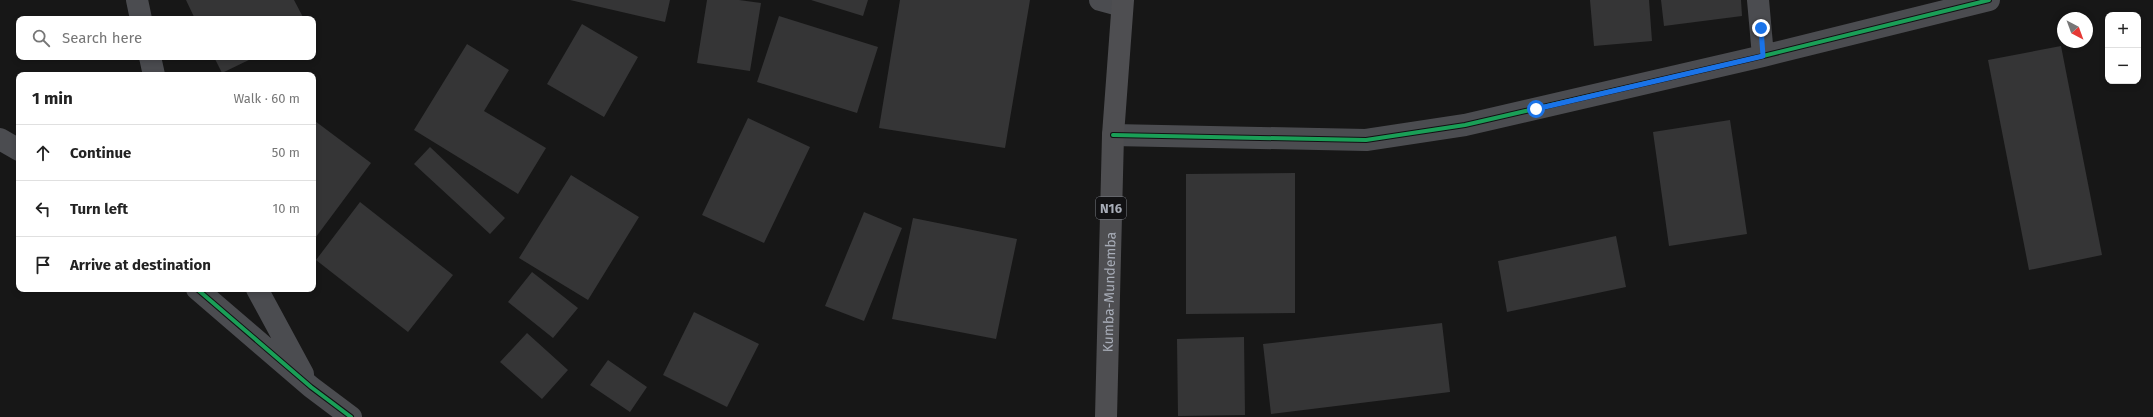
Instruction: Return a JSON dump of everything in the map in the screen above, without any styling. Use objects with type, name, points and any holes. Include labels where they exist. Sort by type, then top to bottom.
[{"type":"highway","name":"Kumba-Mundemba","points":[[1106,417],[1113,135],[1123,3]]},
{"type":"street","points":[[137,0],[140,16]]},
{"type":"street","points":[[1100,0],[1123,3]]},
{"type":"street","points":[[1758,0],[1763,56]]},
{"type":"street","points":[[1113,135],[1366,140],[1465,125],[1763,56],[1990,0]]},
{"type":"street","points":[[151,60],[153,72]]},
{"type":"street","points":[[0,139],[16,148]]},
{"type":"street","points":[[201,292],[341,414]]},
{"type":"street","points":[[259,292],[311,387]]},
{"type":"building","points":[[186,0],[294,0],[302,16],[194,16]]},
{"type":"building","points":[[570,0],[670,0],[665,22]]},
{"type":"building","points":[[707,0],[739,0],[761,3],[750,71],[697,63]]},
{"type":"building","points":[[811,0],[868,0],[863,16]]},
{"type":"building","points":[[900,0],[1030,0],[1005,148],[879,128]]},
{"type":"building","points":[[1590,0],[1649,0],[1652,41],[1594,46]]},
{"type":"building","points":[[1661,0],[1741,0],[1742,16],[1664,26]]},
{"type":"building","points":[[779,16],[878,47],[857,113],[757,82]]},
{"type":"building","points":[[582,24],[638,57],[604,117],[547,84]]},
{"type":"building","points":[[467,44],[509,70],[484,111],[546,148],[518,194],[414,130]]},
{"type":"building","points":[[2057,47],[2061,48],[2102,255],[2029,270],[1988,60]]},
{"type":"building","points":[[216,60],[249,60],[224,72],[222,72]]},
{"type":"building","points":[[748,118],[810,147],[764,243],[702,215]]},
{"type":"building","points":[[1730,120],[1747,234],[1669,246],[1653,132]]},
{"type":"building","points":[[316,122],[371,163],[316,237]]},
{"type":"building","points":[[430,147],[505,218],[490,234],[414,164]]},
{"type":"building","points":[[1295,173],[1295,313],[1186,314],[1186,174]]},
{"type":"building","points":[[571,175],[639,217],[588,300],[519,258]]},
{"type":"building","points":[[360,202],[453,275],[408,332],[316,260]]},
{"type":"building","points":[[864,212],[902,228],[864,321],[825,306]]},
{"type":"building","points":[[913,218],[1017,239],[996,339],[892,319]]},
{"type":"building","points":[[1616,236],[1626,287],[1507,312],[1498,261]]},
{"type":"building","points":[[532,272],[578,308],[553,338],[508,302]]},
{"type":"building","points":[[694,312],[759,344],[727,407],[663,375]]},
{"type":"building","points":[[1442,323],[1450,392],[1271,414],[1263,344]]},
{"type":"building","points":[[527,333],[568,370],[542,399],[500,362]]},
{"type":"building","points":[[1244,337],[1245,415],[1178,416],[1177,339]]},
{"type":"building","points":[[608,360],[647,387],[630,412],[590,385]]},
{"type":"cycle path","points":[[1113,135],[1366,140],[1465,125],[1763,56],[1989,0]]},
{"type":"cycle path","points":[[200,292],[311,387],[351,417]]},
{"type":"route","points":[[1536,109],[1763,56],[1761,28]]}]
